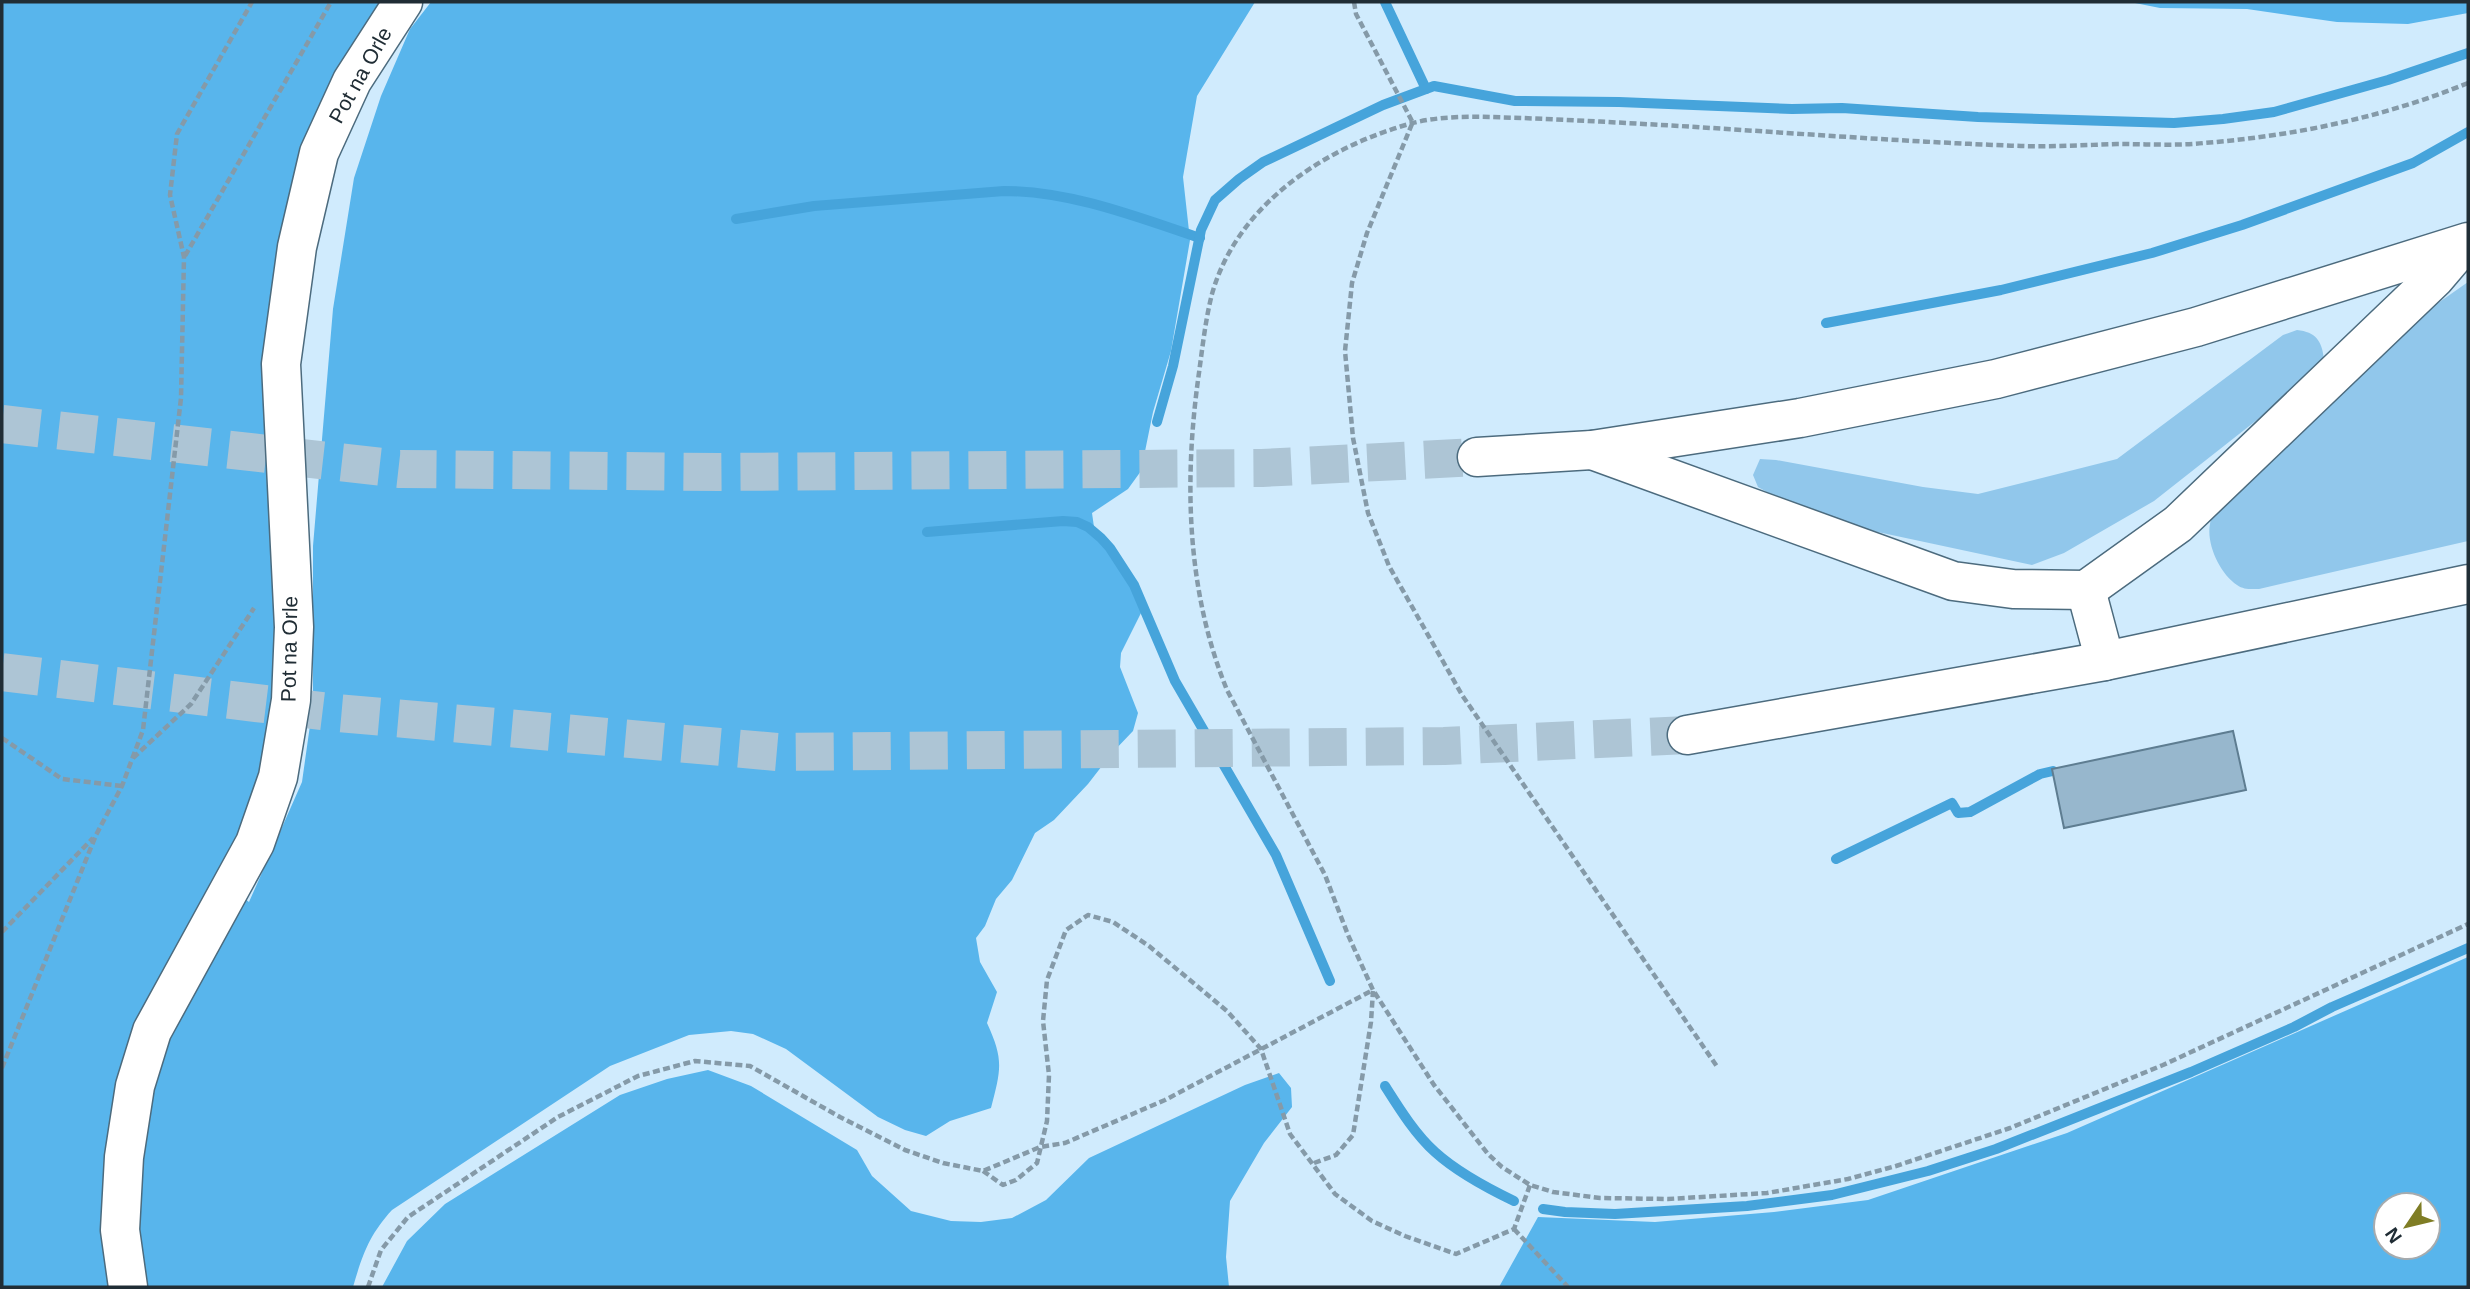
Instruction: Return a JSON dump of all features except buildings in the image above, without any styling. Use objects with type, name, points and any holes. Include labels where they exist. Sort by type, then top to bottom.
[{"type":"main road","name":"Pot na Orle","points":[[128,1287],[120,1230],[124,1157],[135,1086],[152,1031],[255,843],[278,777],[291,700],[294,627],[290,589],[281,364],[297,247],[319,153],[352,81],[403,2]]},
{"type":"main road","points":[[1478,457],[1592,450],[1800,418],[1996,379],[2196,327],[2466,243]]},
{"type":"main road","points":[[1592,450],[1952,581],[2013,589],[2086,590],[2178,524],[2435,278],[2466,243]]},
{"type":"main road","points":[[1687,735],[2105,661],[2468,584]]},
{"type":"main road","points":[[2086,590],[2105,661]]},
{"type":"path","points":[[2,1068],[96,835],[122,786],[143,730],[181,398],[184,257],[170,195],[177,134],[253,2]]},
{"type":"path","points":[[184,257],[331,2]]},
{"type":"path","points":[[1354,2],[1356,14],[1413,123]]},
{"type":"path","points":[[2468,83],[2346,122],[2274,135],[2200,144],[2023,146],[1486,117],[1439,118],[1413,123],[1381,133],[1310,168],[1291,181],[1252,217],[1234,242],[1212,293],[1194,412],[1189,478],[1195,577],[1214,659],[1227,690],[1325,875],[1373,990],[1434,1085],[1471,1133],[1502,1167],[1530,1185],[1553,1192],[1600,1198],[1680,1198],[1778,1192],[1848,1180],[2010,1128],[2163,1065],[2468,924]]},
{"type":"path","points":[[1413,123],[1367,233],[1352,283],[1345,351],[1353,438],[1368,513],[1389,566],[1426,636],[1462,695],[1718,1069]]},
{"type":"path","points":[[133,759],[191,704],[255,607],[290,589]]},
{"type":"path","points":[[2,738],[62,779],[122,786]]},
{"type":"path","points":[[2,932],[96,835]]},
{"type":"path","points":[[368,1287],[381,1250],[408,1217],[558,1117],[638,1076],[695,1061],[750,1066],[905,1150],[943,1163],[983,1171],[1003,1185],[1016,1180],[1037,1163],[1047,1121],[1049,1075],[1043,1021],[1047,981],[1066,930],[1088,915],[1113,922],[1149,946],[1227,1011],[1261,1049],[1290,1134],[1335,1194],[1372,1221],[1405,1237],[1456,1254],[1514,1229],[1530,1185]]},
{"type":"path","points":[[983,1171],[1040,1147],[1065,1143],[1165,1100],[1373,990]]},
{"type":"path","points":[[1314,1163],[1336,1155],[1353,1135],[1371,1022],[1373,990]]},
{"type":"path","points":[[1514,1229],[1568,1287]]},
{"type":"shaded area","points":[[2,2],[386,2],[374,20],[296,306],[271,741],[249,819],[217,877],[249,902],[302,782],[313,704],[313,546],[333,309],[354,178],[381,96],[410,29],[431,2],[1255,2],[1197,96],[1183,177],[1190,240],[1171,351],[1153,412],[1141,471],[1128,489],[1092,513],[1095,534],[1130,582],[1142,611],[1121,653],[1120,667],[1138,713],[1133,731],[1054,820],[1035,833],[1012,880],[996,899],[985,926],[976,938],[980,962],[997,992],[987,1023],[996,1046],[999,1065],[991,1108],[950,1121],[926,1136],[905,1130],[878,1117],[786,1049],[753,1034],[731,1031],[689,1035],[610,1066],[392,1210],[367,1246],[353,1287],[2,1287]]},
{"type":"shaded area","points":[[2130,2],[2468,2],[2468,13],[2408,24],[2337,22],[2247,9],[2160,8]]},
{"type":"shaded area","points":[[2468,282],[2468,541],[2259,589],[2237,585],[2220,566],[2210,540],[2211,521],[2221,505],[2431,308]]},
{"type":"shaded area","points":[[2297,330],[2317,338],[2324,359],[2300,386],[2154,501],[2064,553],[2032,565],[1845,525],[1774,496],[1758,487],[1753,475],[1760,459],[1776,460],[1923,487],[1978,494],[2117,459],[2283,335]]},
{"type":"shaded area","points":[[2468,957],[2468,1287],[1499,1287],[1538,1217],[1655,1222],[1774,1212],[1868,1200],[2067,1133]]},
{"type":"shaded area","points":[[708,1070],[751,1086],[857,1150],[872,1176],[911,1211],[951,1221],[981,1222],[1012,1218],[1046,1200],[1089,1158],[1245,1085],[1279,1073],[1291,1088],[1292,1107],[1264,1143],[1230,1201],[1226,1257],[1229,1287],[382,1287],[407,1241],[445,1204],[620,1095],[667,1079]]},
{"type":"waterway","points":[[1385,2],[1426,89]]},
{"type":"waterway","points":[[1157,422],[1173,366],[1201,230],[1215,200],[1263,162],[1383,105],[1434,86],[1515,101],[1842,108],[1978,117],[2174,123],[2274,112],[2388,80],[2468,53]]},
{"type":"waterway","points":[[1826,323],[2001,290],[2152,253],[2242,225],[2413,163],[2468,132]]},
{"type":"waterway","points":[[736,219],[814,206],[1004,191],[1029,192],[1079,200],[1200,238]]},
{"type":"waterway","points":[[927,532],[1077,522],[1088,527],[1110,548],[1134,585],[1175,681],[1276,855],[1330,981]]},
{"type":"waterway","points":[[1836,859],[1952,803],[1958,813],[1970,812],[2040,774],[2053,771]]},
{"type":"waterway","points":[[1543,1209],[1615,1214],[1747,1206],[1832,1195],[1928,1171],[1996,1149],[2191,1072],[2468,948]]},
{"type":"waterway","points":[[1385,1086],[1414,1129],[1435,1152],[1473,1179],[1514,1201]]},
{"type":"tunnel","points":[[2,424],[400,469],[720,472],[1262,468],[1477,457]]},
{"type":"tunnel","points":[[2,672],[338,713],[777,752],[1444,746],[1687,735]]}]
